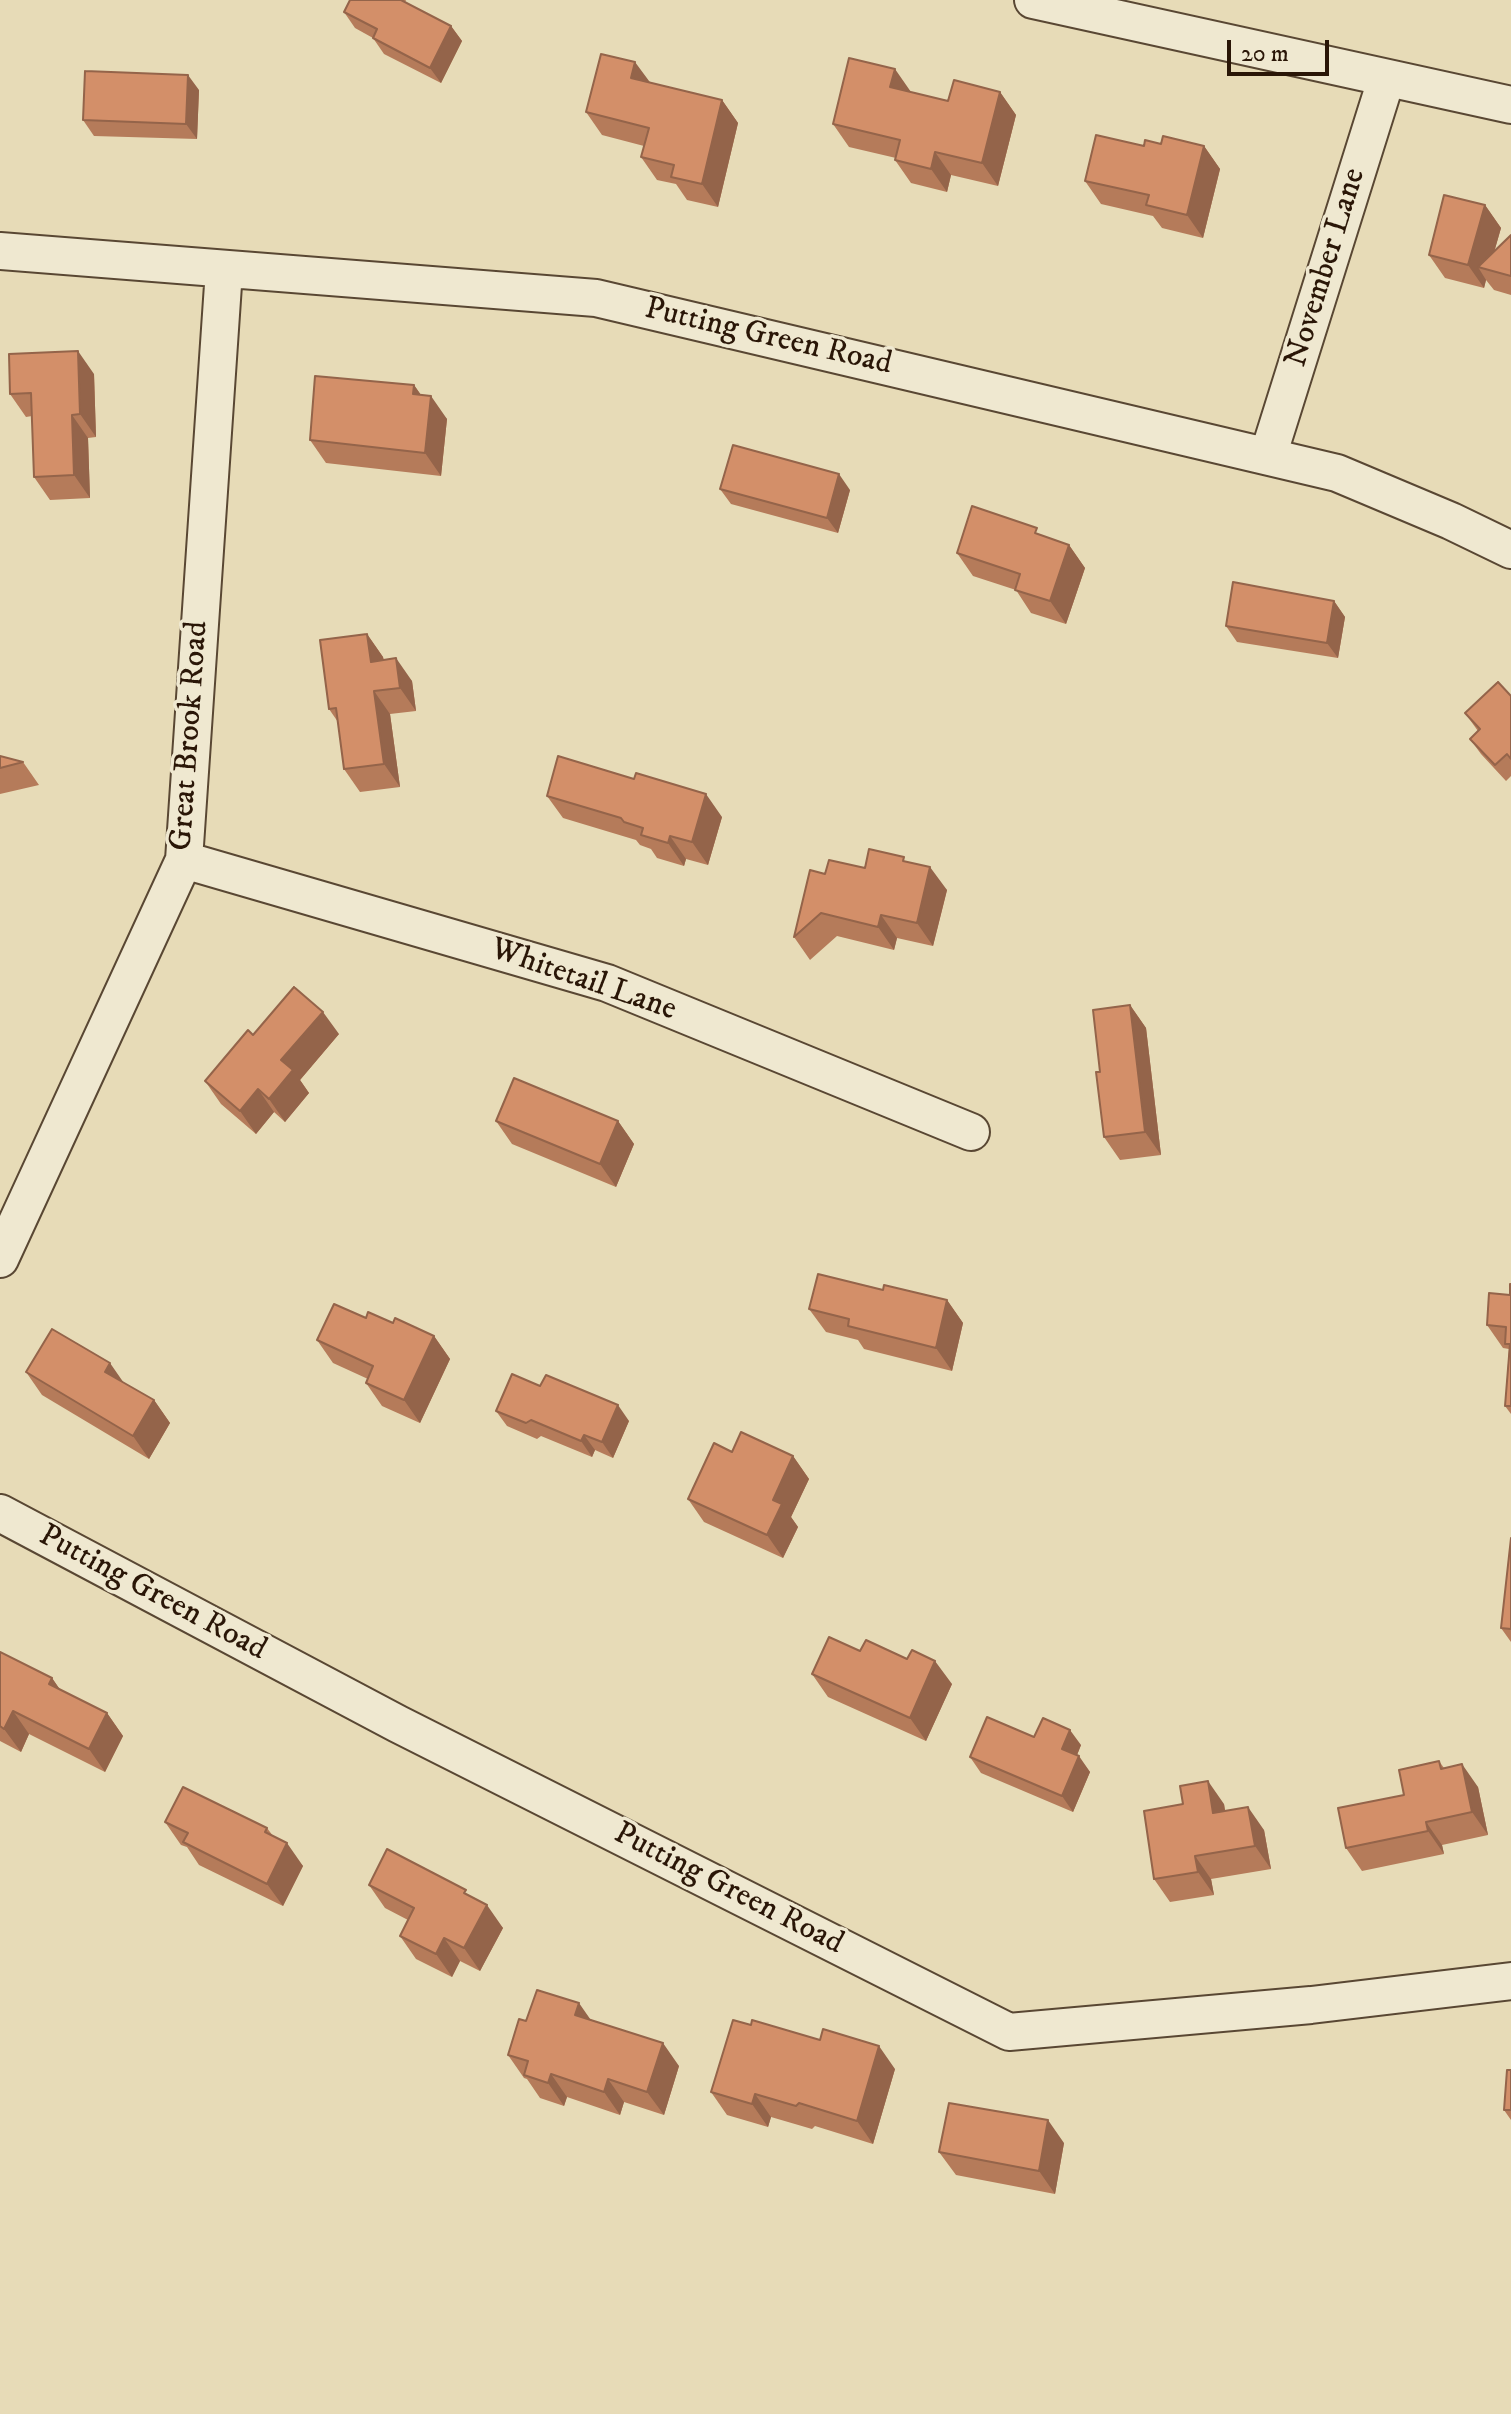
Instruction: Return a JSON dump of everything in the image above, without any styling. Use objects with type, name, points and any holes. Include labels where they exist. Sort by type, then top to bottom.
[{"type":"street","points":[[1033,0],[1386,80],[1511,105]]},
{"type":"street","name":"November Lane","points":[[1268,456],[1386,80]]},
{"type":"street","name":"Putting Green Road","points":[[0,251],[596,298],[1337,473],[1511,550]]},
{"type":"street","name":"Great Brook Road","points":[[0,1259],[184,860],[224,270]]},
{"type":"street","name":"Whitetail Lane","points":[[184,860],[607,983],[971,1132]]},
{"type":"street","name":"Putting Green Road","points":[[0,1513],[398,1724],[1009,2032],[1311,2005],[1511,1981]]},
{"type":"building","points":[[350,0],[401,0],[451,26],[430,68],[373,38],[377,29],[344,12]]},
{"type":"building","points":[[601,54],[635,62],[631,78],[722,100],[702,184],[671,177],[674,165],[641,157],[649,128],[586,112]]},
{"type":"building","points":[[849,58],[895,69],[890,87],[948,101],[954,80],[1000,92],[982,163],[935,152],[931,169],[895,160],[900,140],[833,124]]},
{"type":"building","points":[[85,71],[188,75],[186,124],[83,120]]},
{"type":"building","points":[[1096,135],[1144,146],[1145,140],[1161,144],[1163,136],[1204,146],[1187,215],[1146,205],[1149,195],[1085,181]]},
{"type":"building","points":[[1444,195],[1485,205],[1468,265],[1429,255]]},
{"type":"building","points":[[1511,235],[1511,276],[1478,267]]},
{"type":"building","points":[[78,351],[80,414],[72,415],[74,475],[34,477],[31,393],[10,394],[9,354]]},
{"type":"building","points":[[315,376],[414,385],[413,394],[431,396],[425,453],[310,440]]},
{"type":"building","points":[[733,445],[839,474],[827,518],[720,489]]},
{"type":"building","points":[[972,506],[1037,528],[1035,533],[1069,545],[1050,601],[1015,590],[1020,574],[957,553]]},
{"type":"building","points":[[1233,582],[1334,601],[1327,643],[1226,626]]},
{"type":"building","points":[[367,634],[371,662],[396,658],[400,688],[374,691],[384,764],[344,769],[336,708],[329,709],[320,640]]},
{"type":"building","points":[[1498,682],[1511,696],[1511,759],[1507,754],[1495,765],[1470,739],[1480,729],[1465,713]]},
{"type":"building","points":[[0,756],[23,762],[0,768]]},
{"type":"building","points":[[558,756],[634,779],[636,773],[706,794],[692,842],[670,836],[668,843],[641,835],[643,828],[624,822],[621,818],[547,796]]},
{"type":"building","points":[[869,849],[930,867],[917,923],[881,915],[878,927],[821,913],[794,937],[810,870],[825,874],[829,860],[865,868]]},
{"type":"building","points":[[294,987],[323,1012],[281,1060],[293,1070],[269,1099],[258,1089],[240,1111],[205,1081],[248,1030],[253,1035]]},
{"type":"building","points":[[1130,1005],[1145,1132],[1104,1137],[1093,1010]]},
{"type":"building","points":[[514,1078],[618,1121],[600,1164],[496,1121]]},
{"type":"building","points":[[818,1274],[883,1290],[884,1285],[947,1300],[936,1348],[848,1326],[849,1319],[809,1309]]},
{"type":"building","points":[[1510,1284],[1511,1406],[1505,1406],[1510,1344],[1505,1344],[1506,1327],[1487,1325],[1489,1293],[1510,1295]]},
{"type":"building","points":[[334,1304],[366,1318],[368,1312],[393,1323],[395,1318],[434,1336],[404,1400],[366,1383],[373,1366],[317,1340]]},
{"type":"building","points":[[52,1329],[110,1363],[105,1372],[154,1400],[133,1436],[26,1372]]},
{"type":"building","points":[[512,1374],[540,1386],[546,1375],[618,1405],[602,1442],[584,1435],[581,1441],[531,1420],[526,1423],[496,1411]]},
{"type":"building","points":[[741,1432],[793,1456],[773,1500],[782,1504],[767,1535],[688,1499],[714,1443],[732,1452]]},
{"type":"building","points":[[1511,1538],[1511,1629],[1501,1628]]},
{"type":"building","points":[[829,1637],[860,1651],[866,1640],[907,1659],[912,1650],[935,1661],[910,1718],[812,1674]]},
{"type":"building","points":[[0,1652],[52,1678],[49,1684],[107,1713],[89,1749],[13,1711],[4,1729],[0,1726]]},
{"type":"building","points":[[987,1717],[1034,1737],[1043,1718],[1070,1730],[1062,1749],[1079,1756],[1062,1796],[970,1757]]},
{"type":"building","points":[[1439,1761],[1441,1769],[1462,1764],[1472,1812],[1426,1822],[1428,1831],[1346,1848],[1338,1808],[1404,1795],[1399,1770]]},
{"type":"building","points":[[1208,1781],[1213,1813],[1248,1807],[1255,1846],[1195,1856],[1198,1872],[1154,1879],[1144,1811],[1183,1804],[1180,1786]]},
{"type":"building","points":[[183,1787],[267,1828],[265,1832],[287,1843],[267,1884],[183,1842],[188,1833],[165,1822]]},
{"type":"building","points":[[387,1849],[466,1890],[464,1893],[487,1905],[464,1948],[444,1938],[436,1954],[400,1936],[414,1908],[369,1885]]},
{"type":"building","points":[[537,1990],[579,2003],[575,2015],[663,2043],[647,2092],[608,2079],[604,2092],[551,2074],[548,2083],[524,2075],[528,2061],[508,2055],[519,2019],[526,2021]]},
{"type":"building","points":[[733,2020],[751,2025],[752,2020],[820,2040],[823,2029],[879,2046],[857,2121],[799,2103],[796,2106],[755,2094],[752,2104],[711,2092]]},
{"type":"building","points":[[1507,2070],[1511,2070],[1511,2110],[1504,2110]]},
{"type":"building","points":[[949,2103],[1048,2120],[1039,2171],[939,2152]]}]
